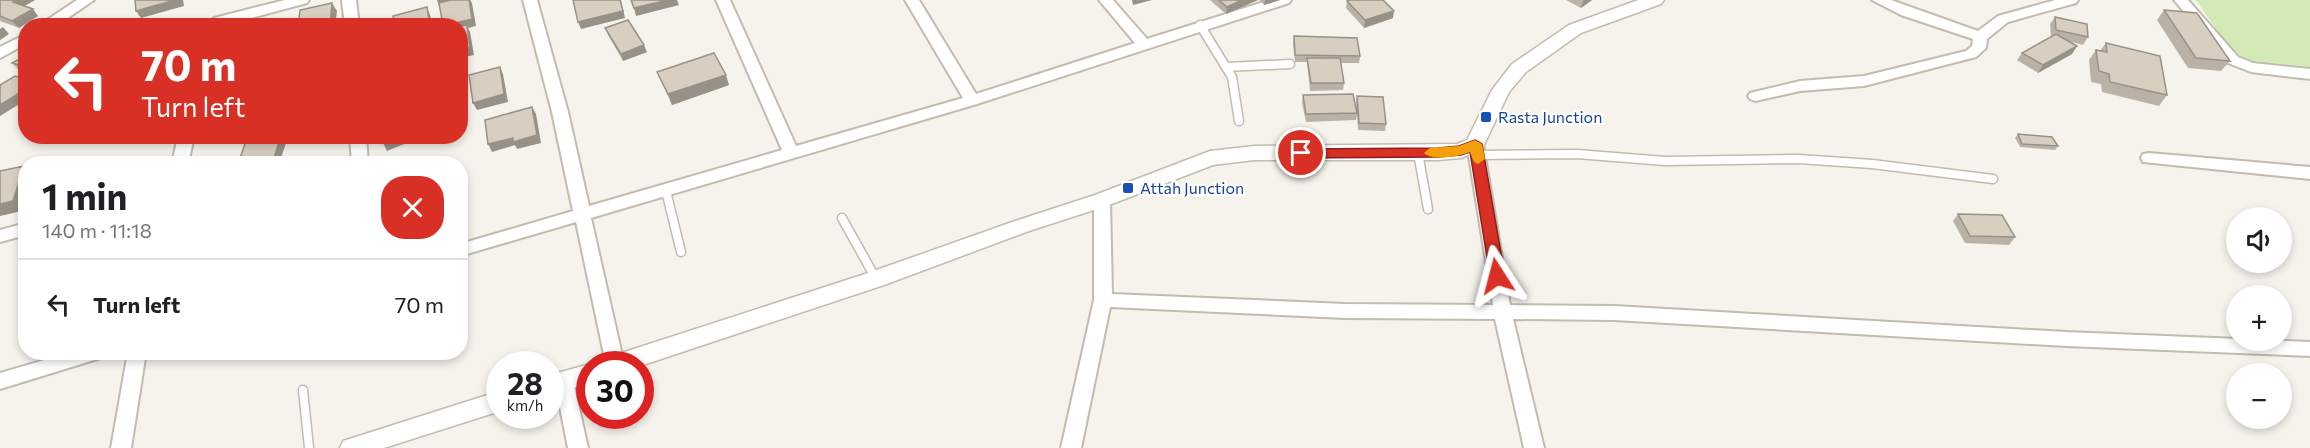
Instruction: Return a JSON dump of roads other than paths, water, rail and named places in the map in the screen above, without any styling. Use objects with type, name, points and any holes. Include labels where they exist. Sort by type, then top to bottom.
[{"type":"street","points":[[58,18],[87,0]]},
{"type":"street","points":[[231,18],[302,0]]},
{"type":"street","points":[[349,0],[351,18]]},
{"type":"street","points":[[530,0],[560,112],[613,351]]},
{"type":"street","points":[[723,0],[792,154]]},
{"type":"street","points":[[912,0],[972,100]]},
{"type":"street","points":[[1106,0],[1144,44]]},
{"type":"street","points":[[468,248],[972,100],[1200,25],[1284,0]]},
{"type":"street","points":[[1534,448],[1503,314],[1476,149],[1501,90],[1519,68],[1575,29],[1655,0]]},
{"type":"street","points":[[1879,0],[1906,12],[1980,37]]},
{"type":"street","points":[[1755,96],[1800,86],[1864,81],[1971,54],[1979,48],[1980,37],[2003,19],[2071,0]]},
{"type":"street","points":[[2181,0],[2233,60],[2251,68],[2310,74]]},
{"type":"street","points":[[0,53],[18,43]]},
{"type":"street","points":[[654,352],[876,279],[1022,226],[1102,200],[1210,158],[1254,153],[1418,153],[1476,149]]},
{"type":"street","points":[[2149,158],[2310,173]]},
{"type":"street","points":[[1071,448],[1102,300],[1102,200]]},
{"type":"street","points":[[0,236],[18,231]]},
{"type":"street","points":[[1102,300],[1345,311],[1503,314],[1614,313],[2054,339],[2310,349]]},
{"type":"street","points":[[0,381],[71,360]]},
{"type":"street","points":[[121,448],[136,360]]},
{"type":"street","points":[[352,448],[486,405]]},
{"type":"street","points":[[564,405],[578,448]]},
{"type":"lane","points":[[1200,25],[1232,77],[1239,121]]},
{"type":"lane","points":[[1227,67],[1290,64]]},
{"type":"lane","points":[[1476,149],[1665,161],[1799,159],[1872,164],[1993,179]]},
{"type":"lane","points":[[1418,153],[1428,209]]},
{"type":"lane","points":[[666,191],[681,252]]},
{"type":"lane","points":[[842,218],[876,279]]},
{"type":"lane","points":[[303,390],[309,448]]},
{"type":"place","name":"Rasta Junction","points":[[1486,117]]},
{"type":"place","name":"Attah Junction","points":[[1128,188]]}]
